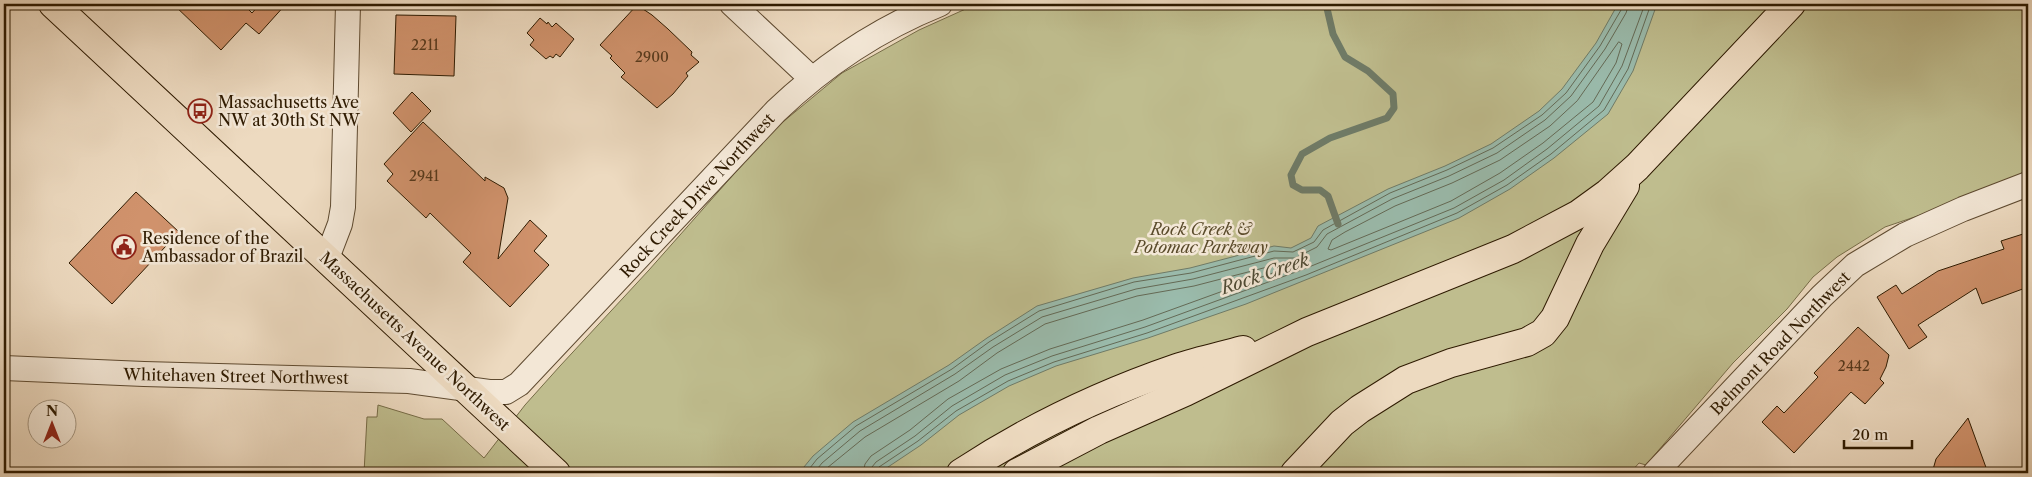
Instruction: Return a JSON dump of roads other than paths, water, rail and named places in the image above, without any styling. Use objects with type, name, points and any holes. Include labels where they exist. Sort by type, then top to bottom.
[{"type":"main road","name":"Massachusetts Avenue Northwest","points":[[53,4],[556,473]]},
{"type":"main road","points":[[1016,473],[1099,430],[1185,392],[1307,332],[1513,249],[1579,214],[1608,193],[1636,167],[1791,4]]},
{"type":"main road","points":[[1295,473],[1342,423],[1360,408],[1406,380],[1451,362],[1527,342],[1543,333],[1555,318],[1590,244],[1636,167]]},
{"type":"main road","points":[[961,473],[1058,417],[1115,392],[1177,368],[1307,332]]},
{"type":"street","points":[[327,258],[340,224],[343,207],[348,4]]},
{"type":"street","points":[[732,4],[812,78]]},
{"type":"street","name":"Rock Creek Drive Northwest","points":[[468,390],[506,392],[519,384],[776,111],[812,78],[874,36],[908,17],[940,4]]},
{"type":"street","name":"Belmont Road Northwest","points":[[1655,473],[1826,291],[1855,265],[1905,234],[2028,184]]},
{"type":"street","name":"Whitehaven Street Northwest","points":[[4,368],[144,374],[409,381],[468,390]]},
{"type":"water","name":"Rock Creek","points":[[1618,4],[1657,4],[1633,71],[1608,114],[1554,158],[1510,189],[1459,218],[1246,304],[1148,338],[1056,366],[1009,386],[959,415],[921,445],[879,473],[799,473],[813,456],[853,422],[949,365],[1037,306],[1133,278],[1190,268],[1274,246],[1291,248],[1311,238],[1318,226],[1388,189],[1445,166],[1491,144],[1539,111],[1562,89],[1596,43]]},
{"type":"waterway","points":[[1326,4],[1333,34],[1345,57],[1368,71],[1393,94],[1394,108],[1387,118],[1330,138],[1302,154],[1291,175],[1293,185],[1302,190],[1320,190],[1328,196],[1338,224]]},
{"type":"place","name":"Massachusetts Ave NW at 30th St NW","points":[[200,111]]},
{"type":"place","name":"Residence of the Ambassador of Brazil","points":[[124,247]]},
{"type":"park label","name":"Rock Creek & Potomac Parkway","points":[[1201,238]]}]
